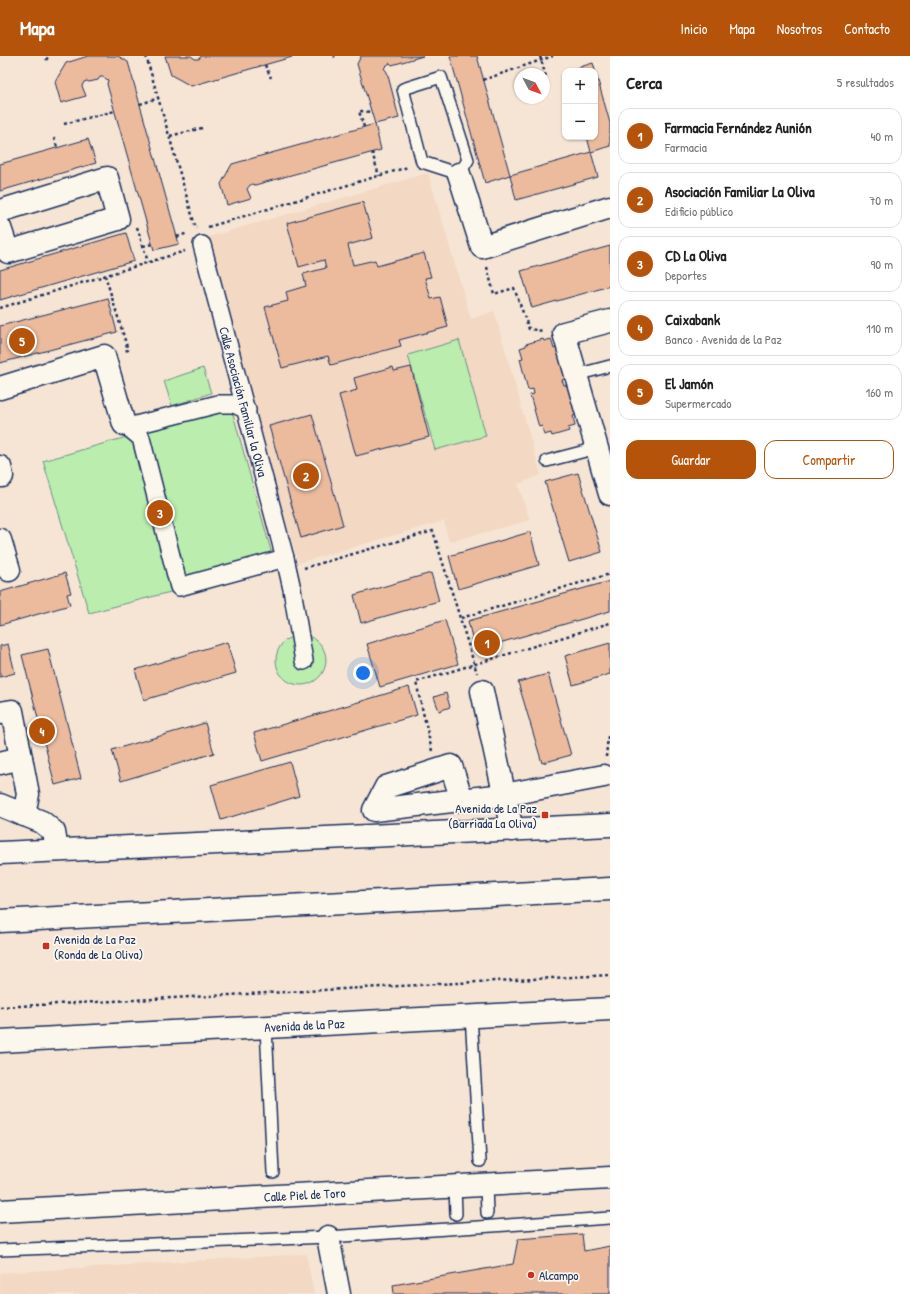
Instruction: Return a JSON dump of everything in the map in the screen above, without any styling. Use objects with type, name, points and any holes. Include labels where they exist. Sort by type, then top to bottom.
[{"type":"street","points":[[459,174],[482,247],[610,207]]},
{"type":"street","points":[[0,211],[107,178],[118,219],[8,252],[0,228]]},
{"type":"street","name":"Calle Asociación Familiar la Oliva","points":[[199,238],[247,410],[287,565],[304,661]]},
{"type":"street","points":[[610,321],[564,334],[610,494]]},
{"type":"street","points":[[0,388],[104,356],[126,426],[141,438],[179,587],[287,565]]},
{"type":"street","points":[[126,426],[218,404],[234,404],[247,410]]},
{"type":"street","points":[[0,467],[2,476],[0,476]]},
{"type":"street","points":[[0,540],[9,570]]},
{"type":"street","points":[[482,691],[512,830]]},
{"type":"street","points":[[0,713],[12,711],[28,794],[24,815]]},
{"type":"street","points":[[0,763],[21,758]]},
{"type":"street","points":[[462,800],[504,795],[604,776]]},
{"type":"street","points":[[0,805],[42,822],[54,832],[57,850]]},
{"type":"street","points":[[0,853],[610,825]]},
{"type":"street","points":[[0,921],[610,889]]},
{"type":"street","name":"Avenida de la Paz","points":[[0,1041],[610,1009]]},
{"type":"street","name":"Calle Piel de Toro","points":[[0,1211],[610,1178]]},
{"type":"street","points":[[328,1237],[339,1294]]},
{"type":"lane","points":[[441,77],[468,160],[459,174],[422,162],[403,90],[441,77]]},
{"type":"lane","points":[[576,375],[610,366]]},
{"type":"lane","points":[[547,461],[597,448]]},
{"type":"lane","points":[[471,1016],[480,1161]]},
{"type":"lane","points":[[266,1027],[273,1172]]},
{"type":"lane","points":[[486,1185],[487,1213]]},
{"type":"lane","points":[[455,1187],[456,1214]]},
{"type":"lane","points":[[0,1250],[328,1237],[610,1218]]},
{"type":"path","points":[[46,60],[49,56]]},
{"type":"path","points":[[146,56],[199,238]]},
{"type":"path","points":[[540,56],[543,68]]},
{"type":"path","points":[[483,80],[553,56]]},
{"type":"path","points":[[265,65],[271,78]]},
{"type":"path","points":[[140,104],[159,98]]},
{"type":"path","points":[[64,124],[115,111]]},
{"type":"path","points":[[364,127],[359,111],[371,112]]},
{"type":"path","points":[[170,136],[202,128]]},
{"type":"path","points":[[54,138],[57,147]]},
{"type":"path","points":[[372,152],[379,176]]},
{"type":"path","points":[[0,308],[148,262],[199,238],[422,162]]},
{"type":"path","points":[[118,219],[133,215],[148,262]]},
{"type":"path","points":[[143,246],[152,244]]},
{"type":"path","points":[[482,247],[494,294],[514,288],[529,329],[564,334]]},
{"type":"path","points":[[104,356],[128,350],[106,275]]},
{"type":"path","points":[[287,565],[433,530],[482,691]]},
{"type":"path","points":[[461,618],[610,574]]},
{"type":"path","points":[[0,1007],[610,975]]},
{"type":"shaded area","points":[[428,173],[471,319],[494,311],[541,475],[518,484],[530,520],[449,542],[444,521],[298,563],[205,238]]},
{"type":"shaded area","points":[[306,1254],[314,1294],[0,1294],[0,1273]]},
{"type":"green space","points":[[459,340],[486,436],[435,450],[408,355]]},
{"type":"green space","points":[[203,368],[211,393],[172,406],[164,381]]},
{"type":"green space","points":[[231,407],[275,565],[89,613],[43,461]]},
{"type":"green space","points":[[301,635],[315,639],[322,646],[326,660],[322,674],[315,681],[301,685],[287,681],[280,674],[276,660],[280,646],[287,639]]},
{"type":"building","points":[[88,56],[118,56],[128,62],[179,244],[154,250],[107,84],[108,80],[100,77],[98,80],[84,82],[82,86],[86,96],[61,103],[55,82],[66,63]]},
{"type":"building","points":[[165,56],[191,56],[195,59],[199,59],[201,56],[292,57],[191,86],[171,75]]},
{"type":"building","points":[[361,56],[423,56],[392,65],[390,63],[384,68],[387,72],[399,118],[375,124],[357,64]]},
{"type":"building","points":[[450,56],[477,56],[510,175],[485,183]]},
{"type":"building","points":[[593,63],[594,68],[577,68]]},
{"type":"building","points":[[598,81],[610,123],[610,146],[591,152],[588,140],[598,140]]},
{"type":"building","points":[[375,124],[381,150],[255,185],[252,184],[247,189],[251,198],[227,205],[221,184],[232,164]]},
{"type":"building","points":[[88,139],[96,163],[0,191],[0,164]]},
{"type":"building","points":[[591,152],[598,177],[516,200],[510,175]]},
{"type":"building","points":[[363,202],[373,238],[348,245],[353,265],[375,260],[377,266],[424,253],[431,277],[425,278],[431,299],[440,297],[448,327],[399,340],[401,346],[331,365],[328,356],[282,368],[265,307],[288,301],[286,292],[306,286],[303,274],[326,268],[324,260],[299,267],[287,223]]},
{"type":"building","points":[[126,233],[134,261],[0,300],[0,270]]},
{"type":"building","points":[[610,246],[610,286],[532,308],[521,271]]},
{"type":"building","points":[[108,298],[117,332],[0,363],[0,326]]},
{"type":"building","points":[[543,339],[544,341],[551,339],[554,349],[557,348],[565,379],[562,380],[564,385],[567,385],[576,415],[573,416],[575,426],[568,428],[569,431],[552,436],[551,433],[544,435],[542,426],[539,427],[530,395],[534,394],[533,389],[528,390],[520,359],[523,358],[520,348],[526,346],[526,344]]},
{"type":"building","points":[[393,367],[394,371],[411,367],[429,437],[356,456],[339,395],[357,390],[354,378]]},
{"type":"building","points":[[312,414],[343,525],[301,538],[269,426]]},
{"type":"building","points":[[578,473],[602,552],[569,562],[545,482]]},
{"type":"building","points":[[530,532],[539,565],[458,589],[449,556]]},
{"type":"building","points":[[65,573],[71,593],[67,594],[70,605],[0,625],[0,592]]},
{"type":"building","points":[[431,573],[439,601],[361,623],[354,595]]},
{"type":"building","points":[[610,581],[610,611],[475,650],[468,621]]},
{"type":"building","points":[[445,620],[458,664],[380,687],[367,644]]},
{"type":"building","points":[[227,642],[236,673],[144,700],[135,670]]},
{"type":"building","points":[[610,643],[610,674],[573,685],[565,656]]},
{"type":"building","points":[[8,644],[15,673],[0,677],[0,646]]},
{"type":"building","points":[[48,649],[81,778],[55,785],[22,655]]},
{"type":"building","points":[[548,674],[571,755],[542,763],[518,682]]},
{"type":"building","points":[[409,687],[417,715],[262,761],[254,733]]},
{"type":"building","points":[[446,693],[450,707],[439,711],[434,697]]},
{"type":"building","points":[[205,723],[214,753],[121,781],[112,750]]},
{"type":"building","points":[[290,762],[299,796],[221,820],[211,785]]},
{"type":"building","name":"Alcampo","points":[[582,1234],[584,1251],[610,1246],[610,1294],[394,1294],[393,1285],[513,1264],[518,1239]]},
{"type":"place","name":"El Jamón","points":[[22,341]]},
{"type":"place","name":"Asociación Familiar La Oliva","points":[[306,476]]},
{"type":"place","name":"CD La Oliva","points":[[160,513]]},
{"type":"place","name":"Farmacia Fernández Aunión","points":[[487,643]]},
{"type":"place","name":"Caixabank","points":[[42,731]]},
{"type":"place","name":"Avenida de La Paz (Barriada La Oliva)","points":[[545,815]]},
{"type":"place","name":"Avenida de La Paz (Ronda de La Oliva)","points":[[46,946]]},
{"type":"place","name":"Alcampo","points":[[531,1275]]}]
